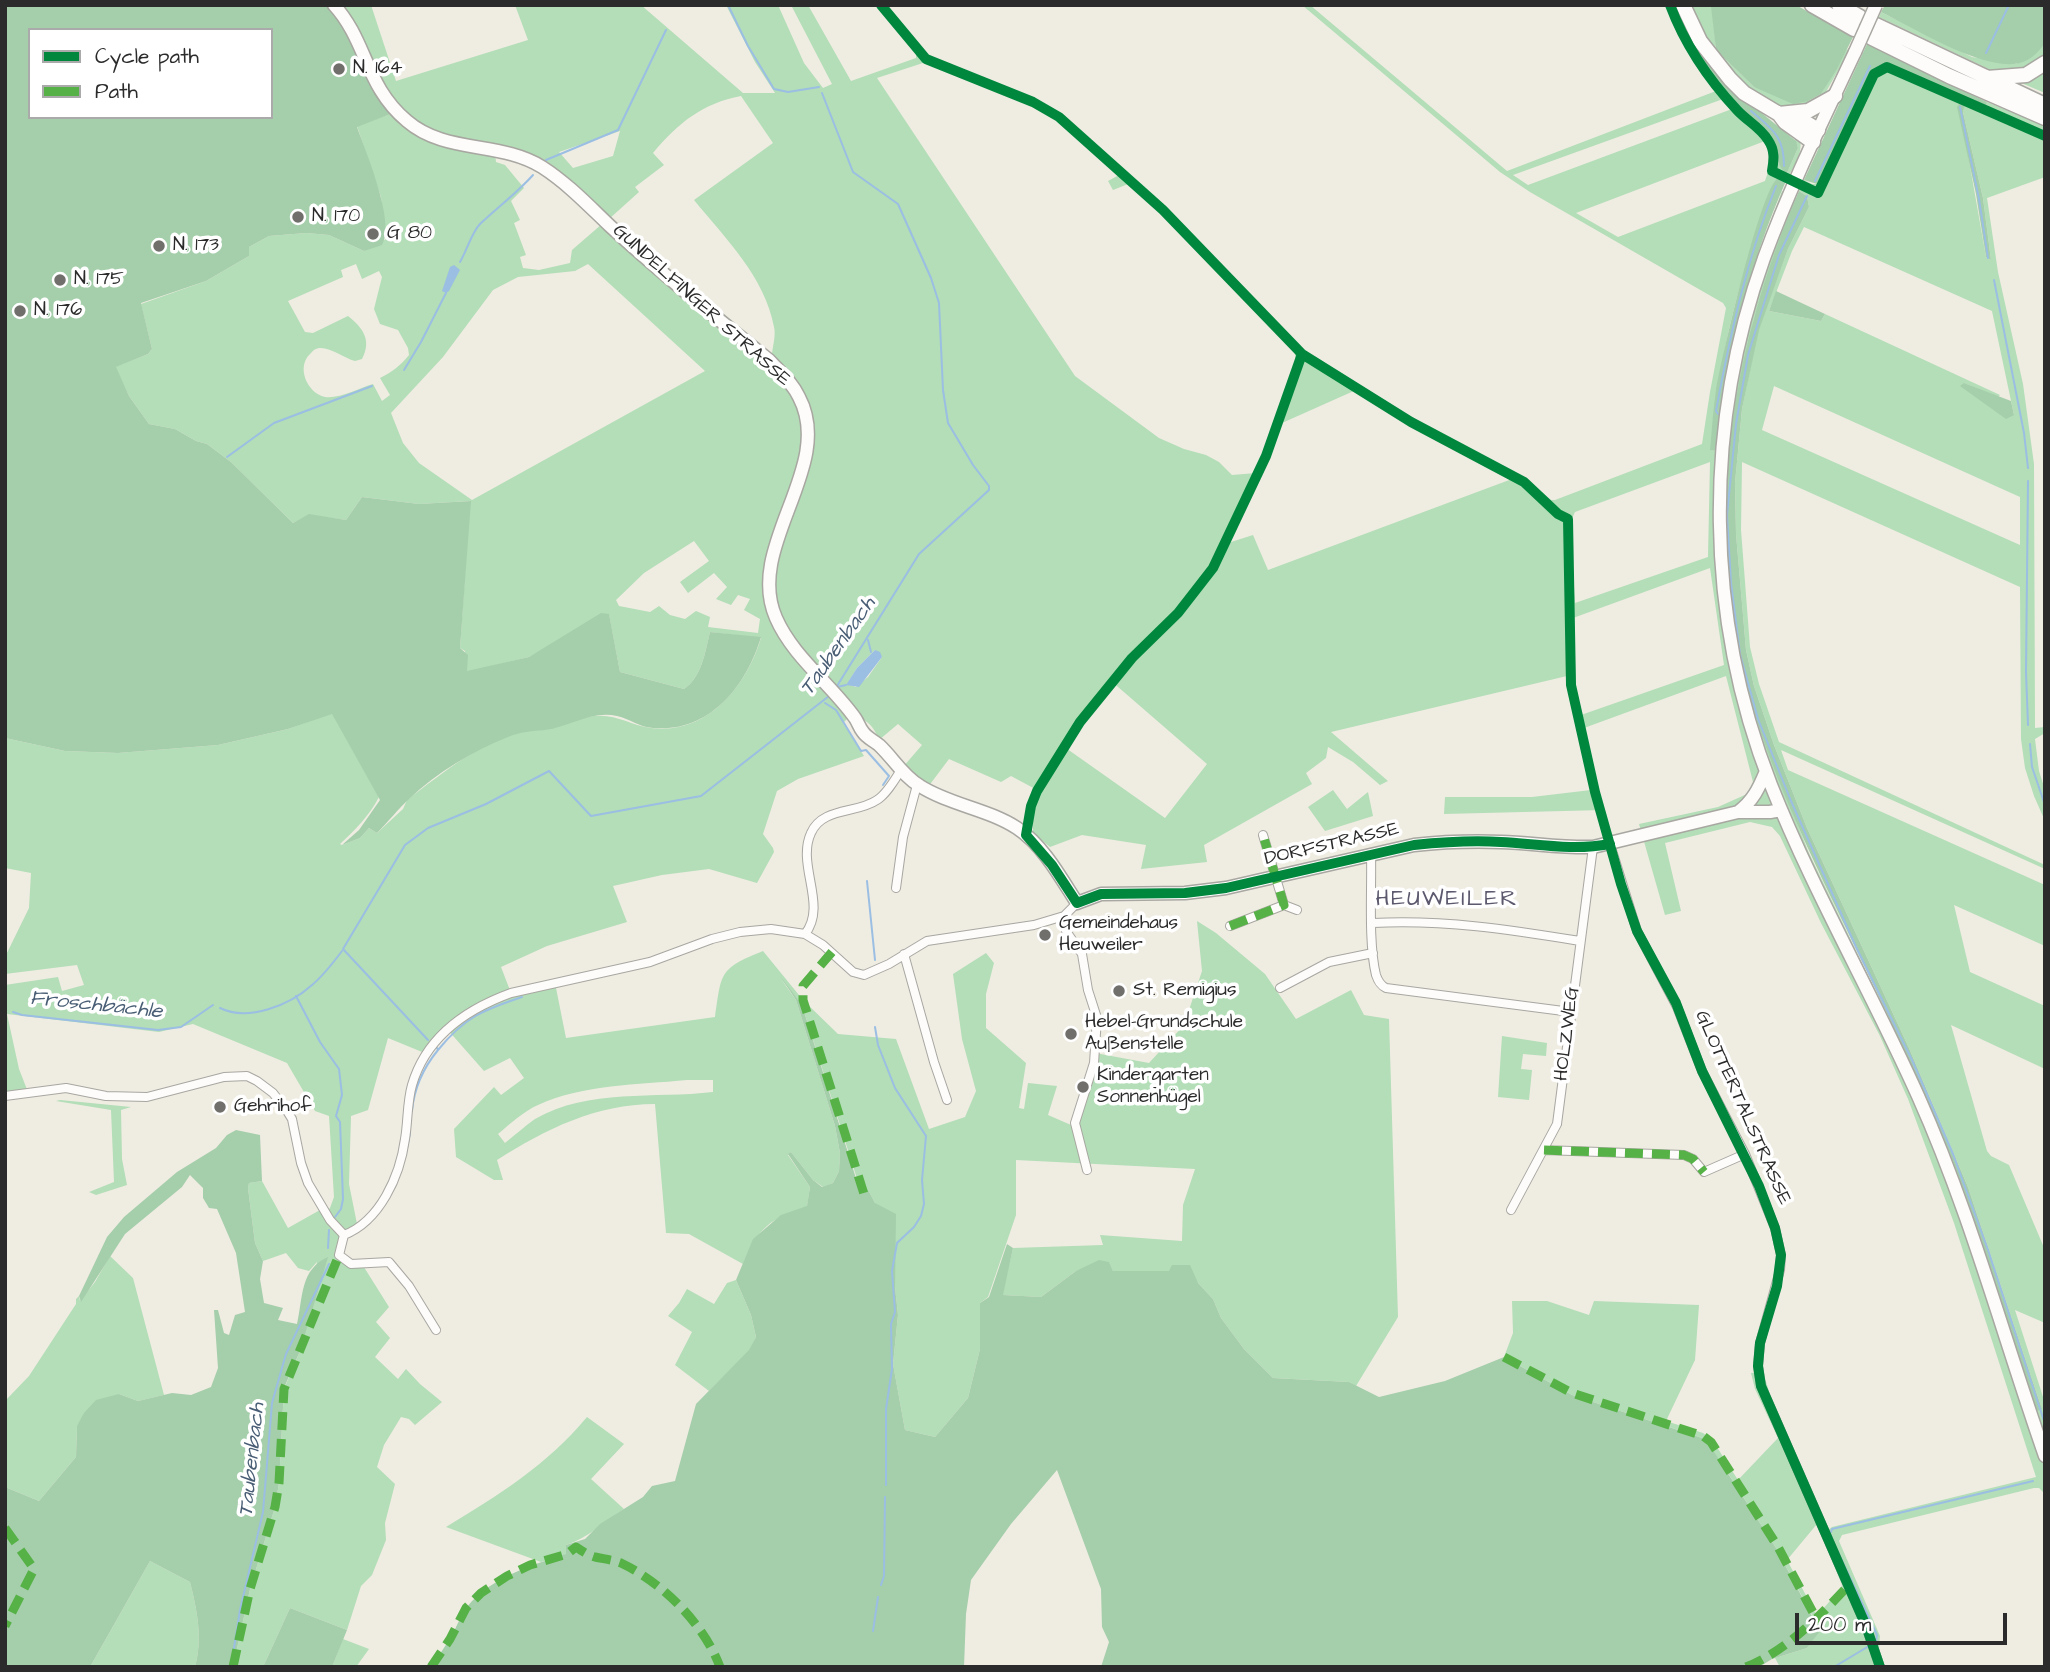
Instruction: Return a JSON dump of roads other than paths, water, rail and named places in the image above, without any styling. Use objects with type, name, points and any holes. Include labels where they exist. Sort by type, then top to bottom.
[{"type":"highway","points":[[1812,5],[1857,23],[1839,5]]},
{"type":"highway","points":[[1687,9],[1708,53],[1730,79],[1761,105],[1786,114],[1808,111],[1835,96]]},
{"type":"highway","points":[[2045,105],[1874,32],[1949,76],[2045,118]]},
{"type":"highway","points":[[1984,78],[2025,75],[2045,63]]},
{"type":"highway","points":[[1786,114],[1785,122],[1816,136]]},
{"type":"street","name":"GUNDELFINGER STRASSE","points":[[334,5],[349,25],[377,89],[408,123],[435,138],[503,152],[542,168],[572,190],[639,251],[769,360],[793,386],[806,413],[807,444],[805,459],[772,561],[769,585],[770,600],[784,634],[856,719],[868,738],[877,743],[917,785],[940,798],[1017,828],[1052,865],[1077,903]]},
{"type":"street","points":[[1876,5],[1800,169],[1763,260],[1728,400],[1720,482],[1721,576],[1742,699],[1766,771],[1779,805],[1904,1064],[1929,1122],[1965,1217],[2045,1456]]},
{"type":"street","points":[[805,934],[814,917],[807,847],[811,832],[825,817],[877,800],[901,770]]},
{"type":"street","points":[[1738,812],[1749,803],[1766,771]]},
{"type":"street","points":[[896,888],[903,837],[917,785]]},
{"type":"street","points":[[1749,803],[1766,800],[1779,805]]},
{"type":"street","points":[[1738,812],[1770,812],[1779,805]]},
{"type":"street","name":"DORFSTRASSE","points":[[344,1235],[358,1230],[367,1222],[394,1179],[402,1155],[412,1085],[432,1046],[447,1028],[471,1010],[511,993],[650,962],[712,939],[740,932],[771,929],[805,934],[824,945],[853,972],[864,975],[927,942],[1034,925],[1064,916],[1077,903],[1101,894],[1185,893],[1226,888],[1413,845],[1442,842],[1593,847],[1738,812]]},
{"type":"street","name":"DORFSTRASSE","points":[[1263,835],[1276,876]]},
{"type":"street","name":"GLOTTERTALSTRASSE","points":[[1611,844],[1637,931],[1677,1007],[1702,1071],[1745,1154],[1775,1228],[1781,1255],[1777,1286],[1760,1343],[1758,1366],[1761,1386],[1866,1626],[1880,1667]]},
{"type":"street","name":"HOLZWEG","points":[[1511,1210],[1557,1124],[1593,847]]},
{"type":"street","points":[[1371,854],[1373,953],[1376,977],[1381,985],[1386,988],[1571,1012]]},
{"type":"street","points":[[1276,876],[1284,905]]},
{"type":"street","points":[[1230,926],[1284,905],[1297,910]]},
{"type":"street","points":[[1064,916],[1066,932],[1082,954],[1088,990],[1097,1018],[1094,1063],[1075,1123],[1087,1170]]},
{"type":"street","points":[[1373,923],[1407,921],[1503,929],[1580,941]]},
{"type":"street","points":[[1280,988],[1329,962],[1373,953]]},
{"type":"street","points":[[904,954],[947,1100]]},
{"type":"street","points":[[5,1096],[66,1088],[106,1096],[147,1097],[232,1076],[247,1076],[257,1080],[280,1100],[292,1119],[300,1163],[308,1183],[330,1220],[344,1235],[339,1255],[351,1264],[389,1262],[409,1286],[436,1330]]},
{"type":"street","points":[[1544,1150],[1684,1155],[1693,1158],[1704,1172],[1745,1154]]},
{"type":"water","points":[[454,265],[460,270],[446,293],[442,291],[450,267]]},
{"type":"water","points":[[875,650],[880,652],[882,657],[859,687],[846,685],[857,668]]},
{"type":"waterway","name":"Taubenbach","points":[[728,5],[748,46],[774,89],[788,92],[819,87]]},
{"type":"waterway","points":[[1986,53],[2009,5]]},
{"type":"waterway","points":[[546,160],[618,130],[666,30]]},
{"type":"waterway","points":[[1815,181],[1870,66]]},
{"type":"waterway","name":"Taubenbach","points":[[822,93],[853,172],[898,204],[931,278],[939,303],[943,390],[948,423],[989,486],[989,490],[919,554],[837,686]]},
{"type":"waterway","points":[[1960,107],[1988,258]]},
{"type":"waterway","points":[[1751,111],[1776,134],[1782,147],[1784,166]]},
{"type":"waterway","points":[[460,262],[480,224],[533,175]]},
{"type":"waterway","points":[[1718,414],[1716,411],[1721,382],[1740,297],[1776,186]]},
{"type":"waterway","points":[[1807,196],[1779,255],[1748,355],[1736,424],[1727,515],[1731,583],[1740,654],[1758,719],[1791,801],[1953,1154],[1988,1250],[2045,1424]]},
{"type":"waterway","points":[[1994,280],[2024,433],[2028,468]]},
{"type":"waterway","points":[[404,370],[446,293]]},
{"type":"waterway","points":[[227,457],[274,423],[372,386]]},
{"type":"waterway","points":[[2028,481],[2028,725]]},
{"type":"waterway","points":[[868,640],[871,652]]},
{"type":"waterway","points":[[837,687],[846,685]]},
{"type":"waterway","name":"Taubenbach","points":[[428,1040],[343,949],[405,845],[428,828],[486,804],[549,771],[591,816],[701,796],[829,696]]},
{"type":"waterway","points":[[825,703],[836,710],[861,751],[866,750],[889,776],[883,785]]},
{"type":"waterway","points":[[2030,744],[2032,767],[2045,805]]},
{"type":"waterway","points":[[867,881],[875,960]]},
{"type":"waterway","name":"Froschbächle","points":[[220,1008],[243,1013],[281,1005],[312,985],[342,951]]},
{"type":"waterway","points":[[296,996],[320,1042],[339,1069],[342,1095],[336,1116],[340,1122],[343,1199],[341,1209],[335,1217]]},
{"type":"waterway","points":[[438,1050],[466,1022],[496,1006],[522,997]]},
{"type":"waterway","name":"Froschbächle","points":[[13,1012],[158,1030],[181,1027],[213,1005]]},
{"type":"waterway","points":[[875,1027],[878,1045],[895,1088],[926,1136],[922,1180],[924,1204],[921,1216],[897,1243],[892,1271],[895,1312],[891,1324],[892,1369],[886,1409],[886,1485]]},
{"type":"waterway","name":"Taubenbach","points":[[412,1111],[420,1079],[437,1048]]},
{"type":"waterway","name":"Taubenbach","points":[[407,1148],[410,1133]]},
{"type":"waterway","points":[[328,1248],[329,1230]]},
{"type":"waterway","name":"Taubenbach","points":[[231,1667],[240,1610],[263,1512],[272,1403],[286,1354],[329,1264]]},
{"type":"waterway","points":[[1831,1532],[1832,1529],[2033,1481]]},
{"type":"waterway","points":[[881,1585],[884,1576],[885,1497]]},
{"type":"waterway","points":[[1837,1550],[1877,1635],[1876,1641]]},
{"type":"waterway","points":[[873,1631],[878,1597]]},
{"type":"waterway","points":[[1834,1667],[1869,1646]]},
{"type":"place","name":"N. 164","points":[[339,69]]},
{"type":"place","name":"N. 170","points":[[298,217]]},
{"type":"place","name":"G 80","points":[[373,234]]},
{"type":"place","name":"N. 173","points":[[159,246]]},
{"type":"place","name":"N. 175","points":[[60,280]]},
{"type":"place","name":"N. 176","points":[[20,311]]},
{"type":"place","name":"Gemeindehaus Heuweiler","points":[[1045,935]]},
{"type":"place","name":"St. Remigius","points":[[1119,991]]},
{"type":"place","name":"Hebel-Grundschule Außenstelle","points":[[1071,1034]]},
{"type":"place","name":"Kindergarten Sonnenhügel","points":[[1083,1087]]},
{"type":"place","name":"Gehrihof","points":[[220,1107]]},
{"type":"district","name":"HEUWEILER","points":[[1447,900]]}]
